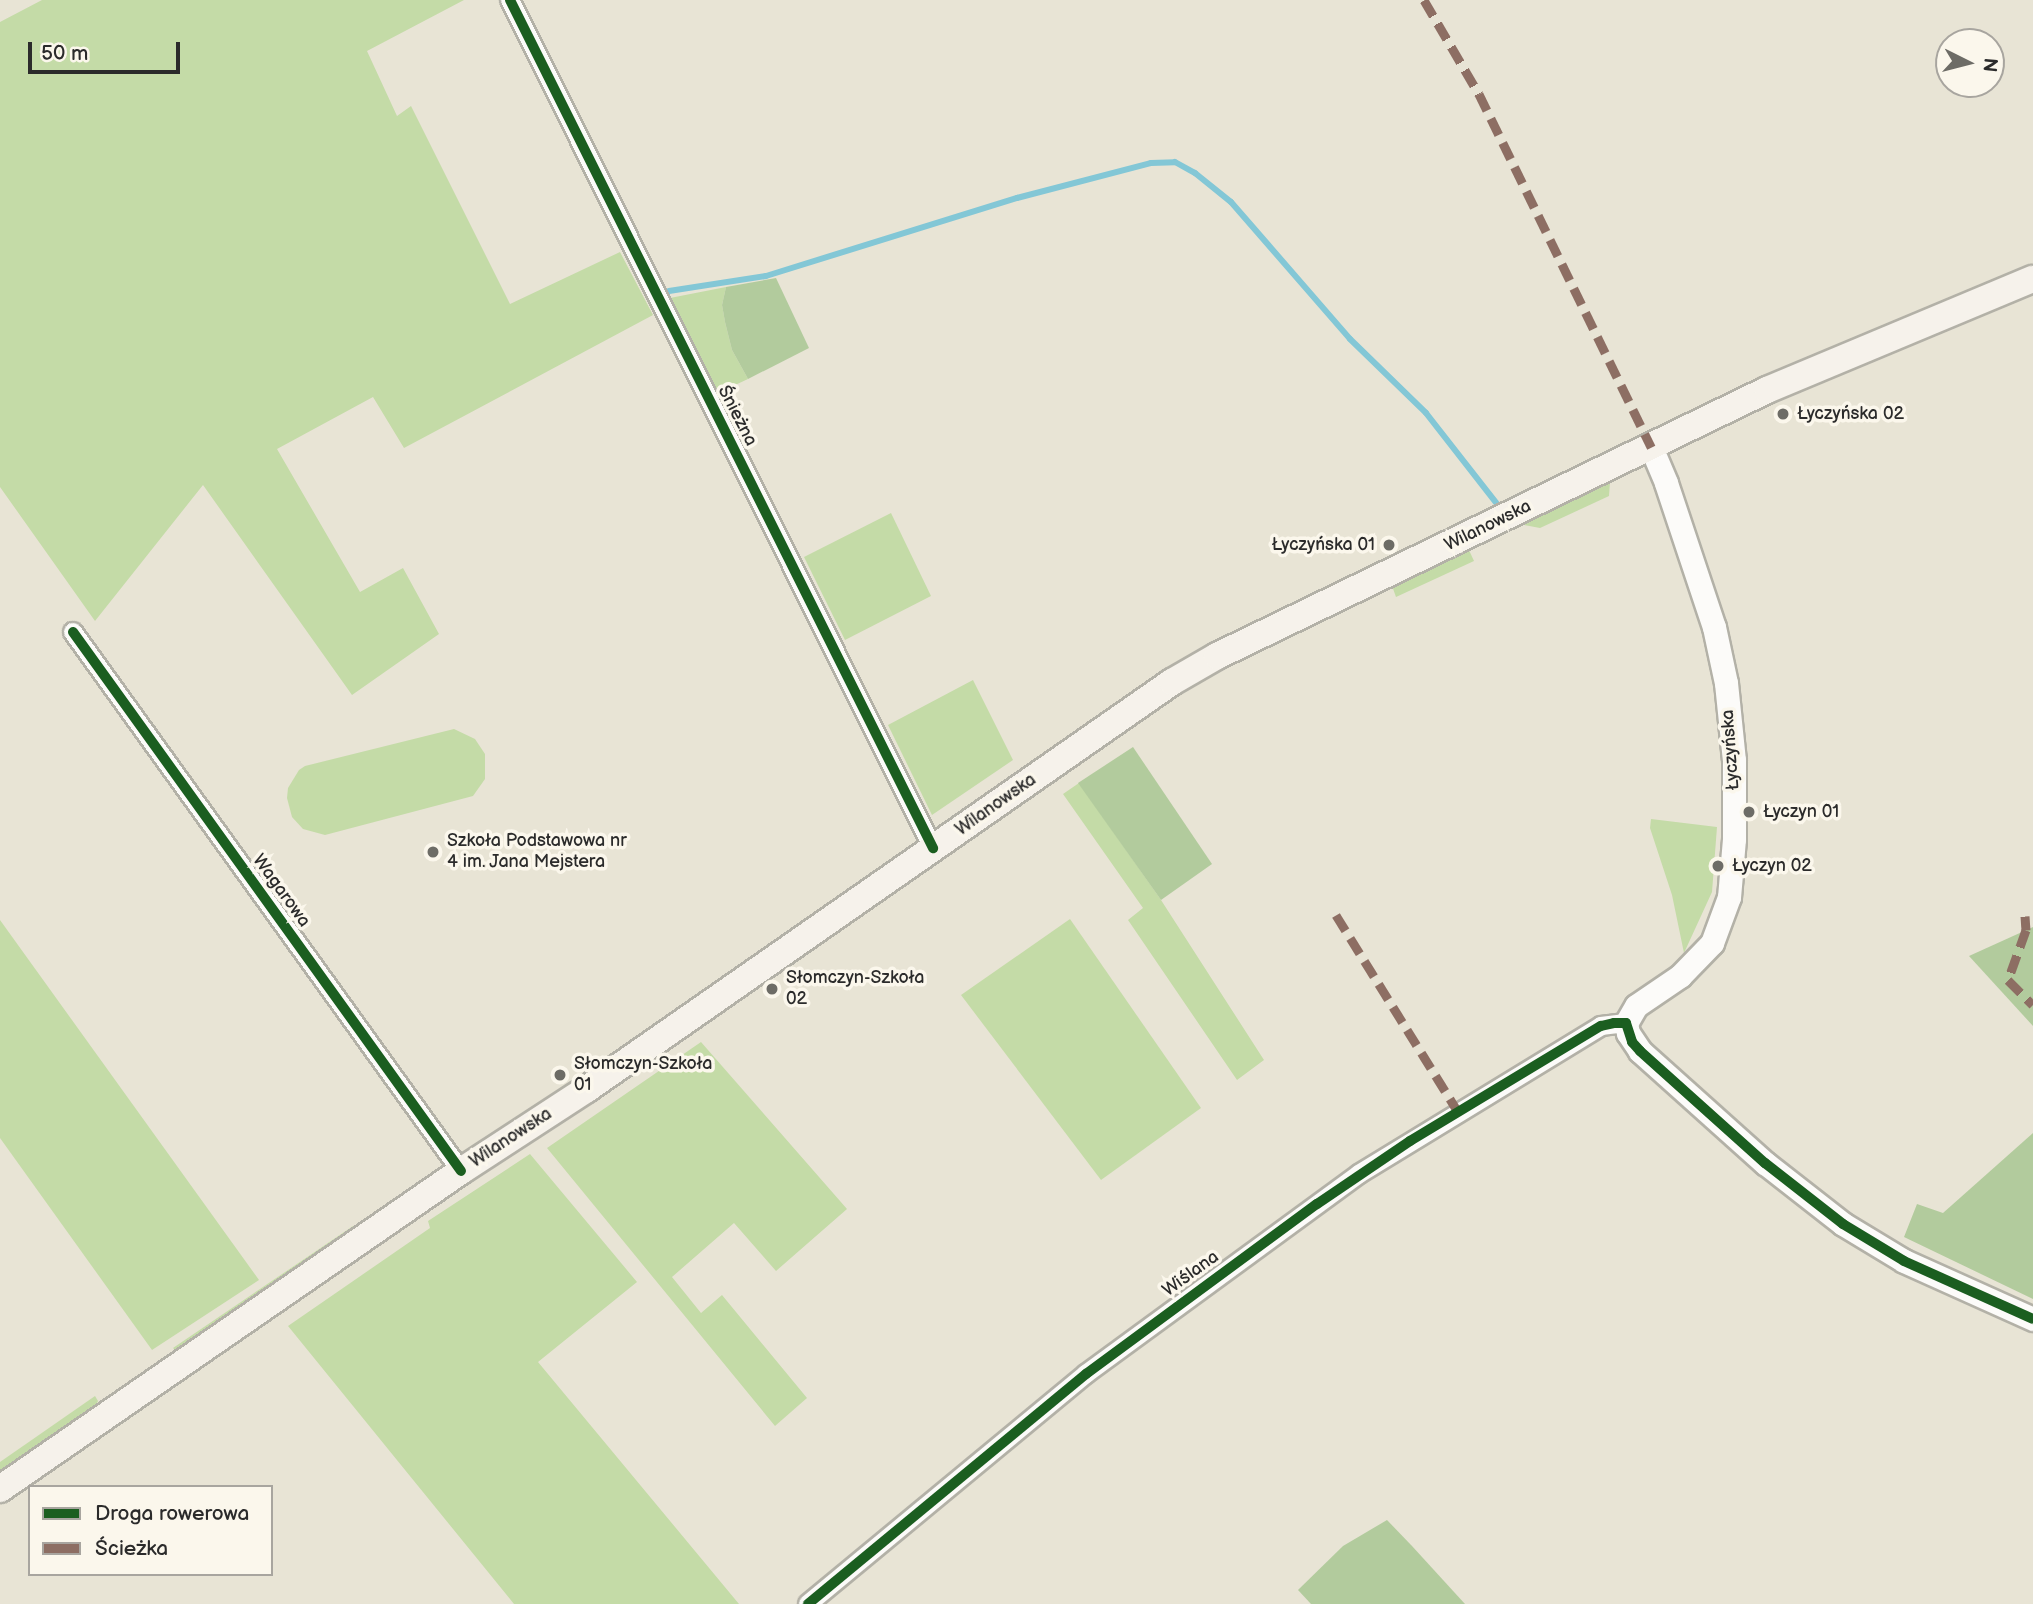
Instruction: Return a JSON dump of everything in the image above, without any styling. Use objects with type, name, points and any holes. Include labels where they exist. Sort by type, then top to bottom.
[{"type":"main road","name":"Wilanowska","points":[[0,1489],[461,1171],[587,1090],[1172,682],[1217,656],[1767,390],[2033,279]]},
{"type":"street","name":"Śnieżna","points":[[510,0],[933,848]]},
{"type":"street","name":"Łyczyńska","points":[[1626,1023],[1636,1006],[1680,976],[1712,943],[1729,897],[1733,849],[1734,760],[1726,683],[1714,627],[1651,447]]},
{"type":"street","name":"Wagarowa","points":[[73,632],[461,1171]]},
{"type":"street","points":[[1626,1023],[1632,1042],[1640,1051],[1766,1163],[1843,1224],[1904,1261],[2033,1320]]},
{"type":"street","name":"Wiślana","points":[[808,1604],[1086,1374],[1338,1189],[1410,1141],[1601,1026],[1626,1023]]},
{"type":"green space","points":[[42,0],[464,0],[367,51],[397,116],[411,106],[510,304],[620,252],[653,315],[404,448],[373,397],[277,449],[360,592],[403,568],[439,634],[352,695],[203,485],[95,621],[0,487],[0,22]]},
{"type":"green space","points":[[776,278],[809,348],[748,379],[732,350],[725,322],[722,305],[726,287]]},
{"type":"green space","points":[[726,287],[722,305],[725,322],[732,350],[748,379],[718,393],[670,298]]},
{"type":"green space","points":[[1610,482],[1609,496],[1540,528],[1519,524]]},
{"type":"green space","points":[[891,513],[931,596],[845,640],[804,557]]},
{"type":"green space","points":[[1468,548],[1474,561],[1396,597],[1391,583]]},
{"type":"green space","points":[[973,680],[1013,760],[932,815],[888,725]]},
{"type":"green space","points":[[454,729],[475,739],[485,754],[485,779],[473,796],[325,835],[303,829],[292,817],[287,798],[288,788],[299,770],[305,766]]},
{"type":"green space","points":[[1133,747],[1212,864],[1161,900],[1078,783]]},
{"type":"green space","points":[[1079,783],[1161,900],[1264,1060],[1237,1080],[1128,920],[1143,908],[1063,794]]},
{"type":"green space","points":[[1651,819],[1717,827],[1712,892],[1684,953],[1672,895],[1650,828]]},
{"type":"green space","points":[[1070,919],[1201,1108],[1101,1180],[961,995]]},
{"type":"green space","points":[[0,920],[259,1280],[152,1350],[0,1138]]},
{"type":"green space","points":[[2033,927],[2033,1026],[1969,956]]},
{"type":"green space","points":[[701,1042],[847,1209],[776,1271],[734,1223],[672,1277],[701,1313],[722,1295],[807,1398],[775,1426],[547,1148]]},
{"type":"green space","points":[[2033,1133],[2033,1299],[1904,1237],[1917,1204],[1943,1213]]},
{"type":"green space","points":[[530,1154],[637,1282],[538,1362],[739,1604],[514,1604],[288,1326],[430,1228],[428,1221]]},
{"type":"green space","points":[[353,1226],[354,1234],[177,1352],[173,1348]]},
{"type":"green space","points":[[95,1396],[98,1401],[93,1412],[0,1476],[0,1462]]},
{"type":"green space","points":[[1387,1520],[1465,1604],[1311,1604],[1298,1590],[1343,1546]]},
{"type":"waterway","points":[[669,291],[766,276],[1017,198],[1151,163],[1175,162],[1195,173],[1231,202],[1350,339],[1426,413],[1497,504]]},
{"type":"marked path","points":[[1424,0],[1479,94],[1651,447]]},
{"type":"marked path","points":[[1336,915],[1458,1112]]},
{"type":"marked path","points":[[2025,916],[2026,930],[2008,980],[2033,1005]]},
{"type":"cycle path","points":[[510,0],[933,848]]},
{"type":"cycle path","points":[[73,632],[461,1171]]},
{"type":"cycle path","points":[[808,1604],[1086,1374],[1317,1204],[1410,1141],[1601,1026],[1626,1023],[1632,1042],[1640,1051],[1765,1163],[1843,1224],[1904,1261],[2033,1319]]},
{"type":"place","name":"Łyczyńska 02","points":[[1783,414]]},
{"type":"place","name":"Łyczyńska 01","points":[[1389,545]]},
{"type":"place","name":"Łyczyn 01","points":[[1749,812]]},
{"type":"place","name":"Szkoła Podstawowa nr 4 im. Jana Mejstera","points":[[433,852]]},
{"type":"place","name":"Łyczyn 02","points":[[1718,866]]},
{"type":"place","name":"Słomczyn-Szkoła 02","points":[[772,989]]},
{"type":"place","name":"Słomczyn-Szkoła 01","points":[[560,1075]]}]
